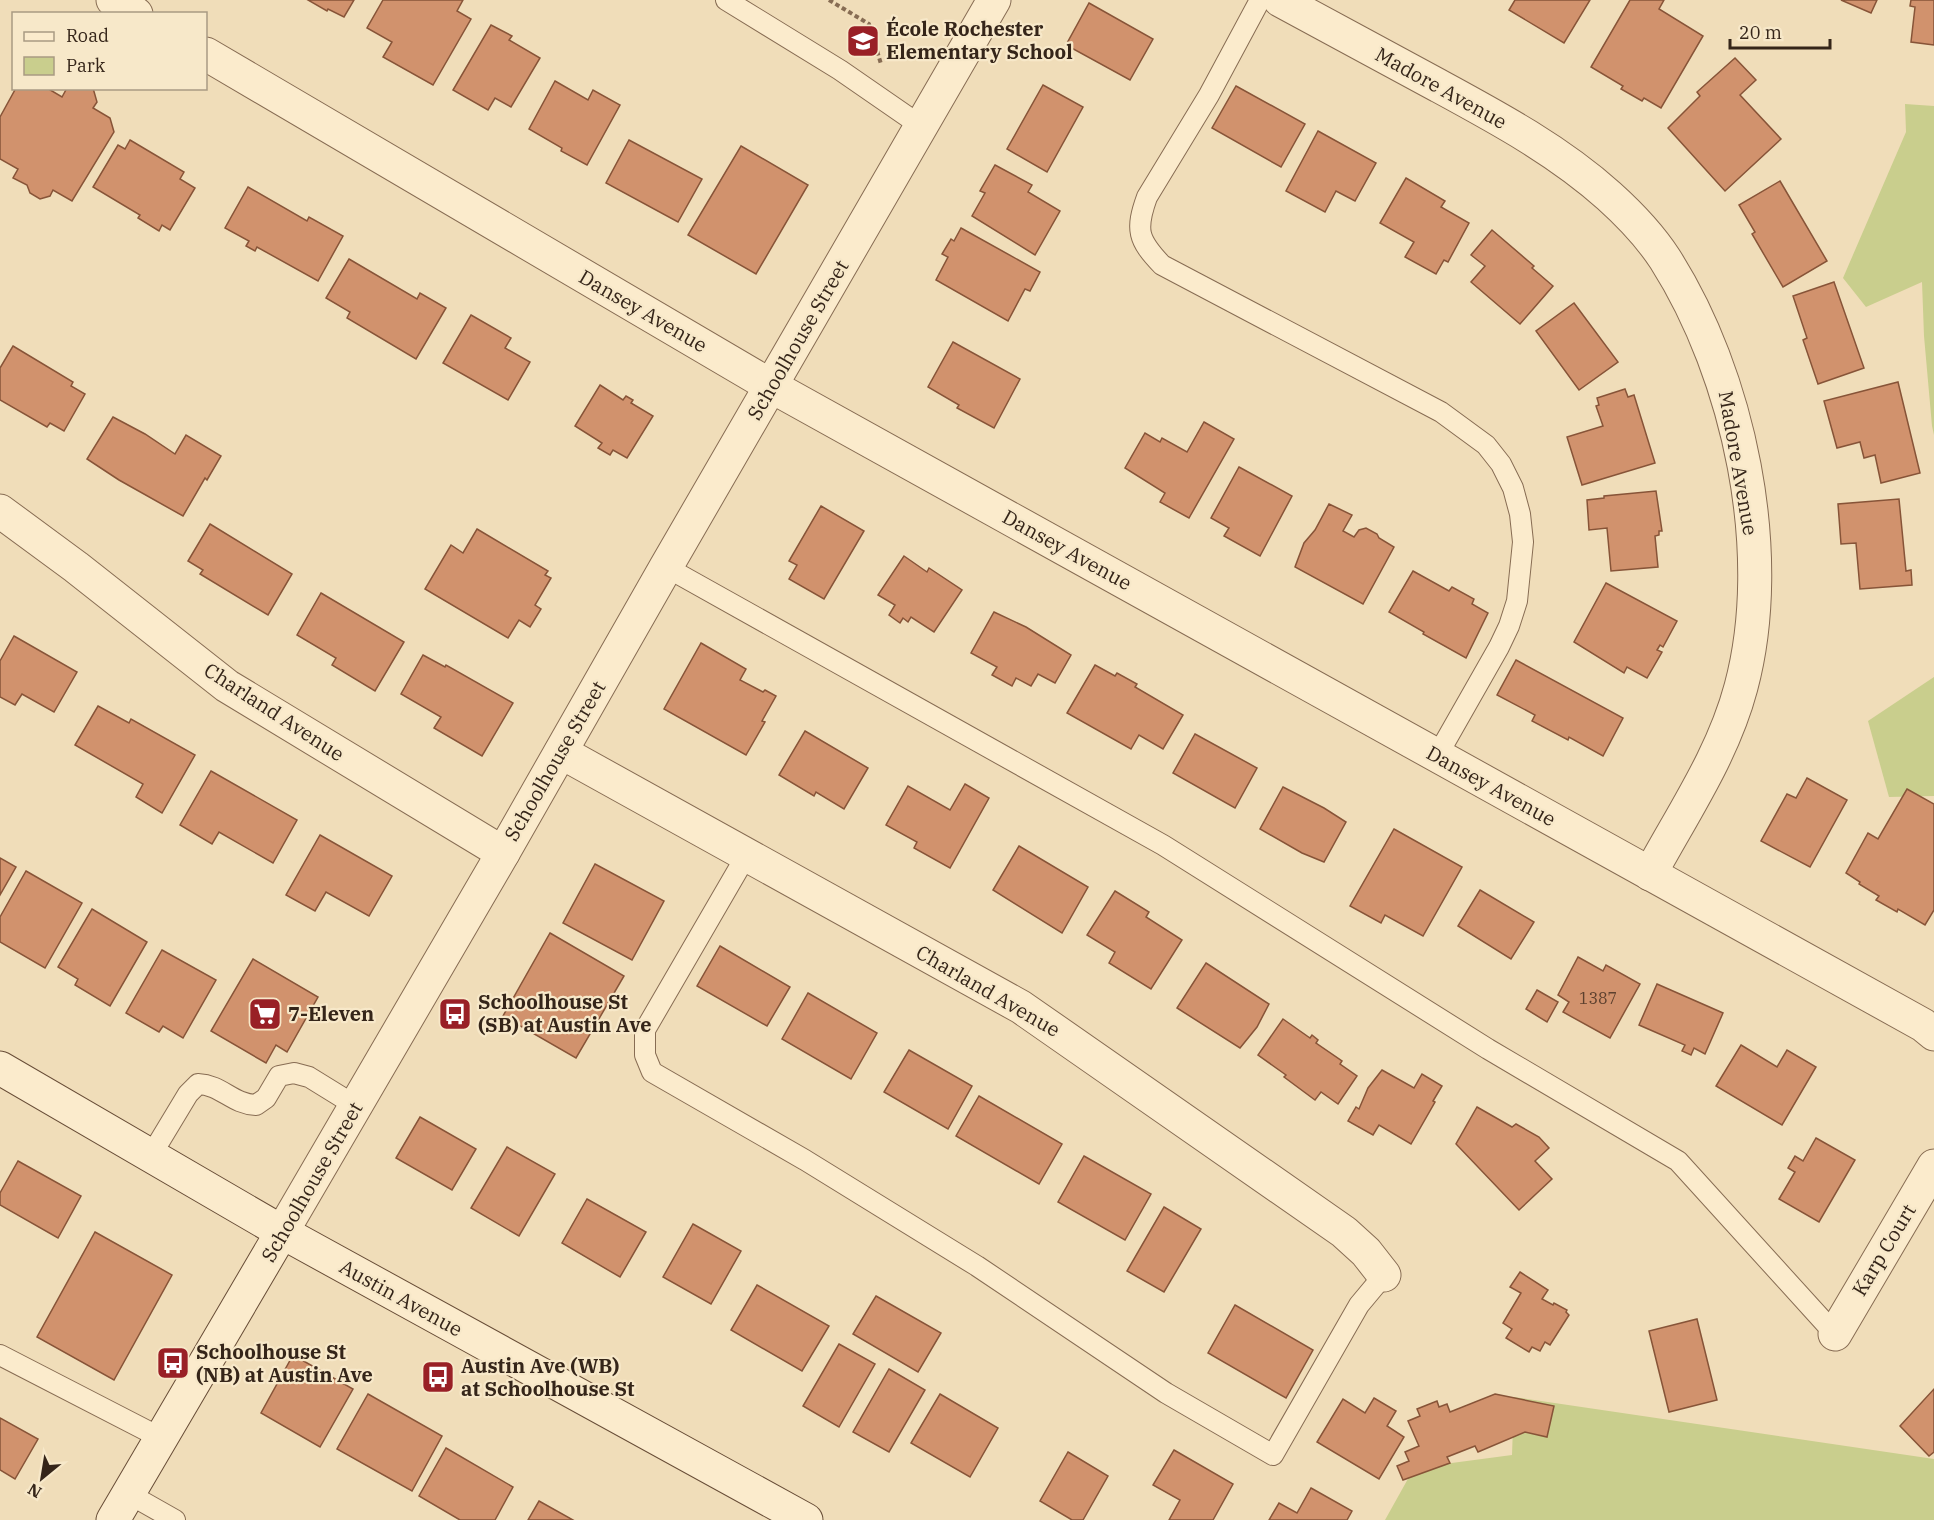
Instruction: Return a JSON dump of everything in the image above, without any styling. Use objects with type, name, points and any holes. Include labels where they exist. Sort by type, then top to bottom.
[{"type":"street","points":[[113,0],[133,12]]},
{"type":"street","name":"Schoolhouse Street","points":[[121,1507],[503,853],[771,386],[908,117],[994,0]]},
{"type":"street","name":"Madore Avenue","points":[[1280,0],[1492,115],[1565,161],[1609,196],[1664,257],[1682,288],[1713,353],[1732,410],[1746,479],[1755,569],[1752,632],[1741,687],[1730,722],[1705,776],[1650,874]]},
{"type":"street","name":"Dansey Avenue","points":[[207,55],[771,386],[1923,1025],[1934,1034]]},
{"type":"street","name":"Charland Avenue","points":[[0,511],[76,567],[227,686],[503,853]]},
{"type":"street","name":"Charland Avenue","points":[[561,752],[1029,1012],[1344,1232],[1366,1252],[1384,1275]]},
{"type":"street","name":"Austin Avenue","points":[[0,1068],[282,1232],[806,1520]]},
{"type":"street","name":"Karp Court","points":[[1835,1334],[1934,1166]]},
{"type":"lane","points":[[726,0],[840,70],[908,117]]},
{"type":"lane","points":[[1260,0],[1209,95],[1147,197],[1141,214],[1139,230],[1147,249],[1162,265],[1441,412],[1486,445],[1501,464],[1513,488],[1520,514],[1523,542],[1517,601],[1499,647],[1437,756]]},
{"type":"lane","points":[[666,567],[1163,845],[1488,1049],[1678,1161],[1835,1334]]},
{"type":"lane","points":[[746,856],[645,1030],[645,1055],[652,1072],[805,1160],[977,1266],[1166,1393],[1274,1455],[1359,1305],[1384,1275]]},
{"type":"lane","points":[[150,1157],[188,1094],[198,1084],[211,1084],[245,1105],[256,1106],[266,1098],[279,1076],[294,1073],[309,1077],[356,1106]]},
{"type":"lane","points":[[0,1355],[161,1438]]},
{"type":"lane","points":[[121,1507],[175,1520]]},
{"type":"path","points":[[829,0],[868,24],[908,117]]},
{"type":"green space","points":[[1905,104],[1934,106],[1934,435],[1924,336],[1922,282],[1866,307],[1843,278],[1906,132]]},
{"type":"green space","points":[[1934,677],[1934,796],[1889,797],[1868,721]]},
{"type":"green space","points":[[1514,1397],[1934,1459],[1934,1520],[1385,1520],[1414,1468],[1512,1455]]},
{"type":"building","points":[[308,0],[354,0],[344,17],[328,9],[327,11]]},
{"type":"building","points":[[383,0],[463,0],[457,11],[471,19],[433,85],[383,57],[392,42],[367,28]]},
{"type":"building","points":[[1515,0],[1590,0],[1564,43],[1509,10]]},
{"type":"building","points":[[1630,0],[1664,0],[1659,9],[1703,36],[1661,108],[1644,98],[1642,101],[1621,89],[1623,86],[1591,67]]},
{"type":"building","points":[[1841,0],[1877,0],[1871,13]]},
{"type":"building","points":[[1911,0],[1934,0],[1934,45],[1911,42],[1915,7],[1910,6]]},
{"type":"building","points":[[1089,3],[1153,39],[1130,80],[1066,45]]},
{"type":"building","points":[[491,25],[512,36],[509,40],[540,58],[511,107],[495,98],[488,110],[453,90]]},
{"type":"building","points":[[1735,58],[1756,80],[1740,95],[1781,139],[1725,191],[1668,128],[1700,96],[1697,92]]},
{"type":"building","points":[[555,81],[588,100],[593,90],[620,105],[587,165],[561,151],[562,148],[529,129]]},
{"type":"building","points":[[1043,85],[1083,107],[1047,172],[1007,149]]},
{"type":"building","points":[[1236,86],[1305,124],[1281,167],[1212,128]]},
{"type":"building","points":[[15,90],[50,90],[62,97],[66,90],[94,90],[97,102],[93,108],[110,118],[114,132],[72,201],[53,190],[50,196],[40,199],[30,193],[27,185],[13,178],[18,169],[0,159],[0,117]]},
{"type":"building","points":[[1318,131],[1376,163],[1355,201],[1336,191],[1325,212],[1286,191]]},
{"type":"building","points":[[130,140],[184,172],[180,179],[195,188],[170,230],[162,225],[159,231],[138,218],[140,215],[93,187],[118,145],[125,149]]},
{"type":"building","points":[[629,140],[702,179],[678,222],[606,183]]},
{"type":"building","points":[[741,146],[808,185],[756,274],[688,235]]},
{"type":"building","points":[[995,165],[1032,185],[1028,192],[1060,211],[1035,255],[972,216],[985,193],[980,191]]},
{"type":"building","points":[[1406,178],[1445,201],[1441,207],[1469,223],[1448,262],[1444,260],[1436,274],[1405,257],[1414,242],[1380,223]]},
{"type":"building","points":[[1780,181],[1827,261],[1783,287],[1752,234],[1755,232],[1739,205]]},
{"type":"building","points":[[248,187],[307,221],[309,217],[343,236],[318,281],[257,247],[255,251],[246,246],[249,241],[225,228]]},
{"type":"building","points":[[961,228],[1040,272],[1030,291],[1025,289],[1008,321],[936,280],[948,257],[942,254],[951,239],[954,241]]},
{"type":"building","points":[[1492,230],[1534,266],[1532,268],[1553,286],[1520,324],[1471,282],[1485,266],[1471,255]]},
{"type":"building","points":[[349,259],[417,299],[420,293],[446,308],[416,359],[347,318],[350,312],[326,298]]},
{"type":"building","points":[[1834,282],[1864,368],[1818,384],[1803,340],[1807,338],[1793,296]]},
{"type":"building","points":[[1574,303],[1618,362],[1579,390],[1536,331]]},
{"type":"building","points":[[471,315],[511,338],[505,348],[530,362],[508,400],[443,363]]},
{"type":"building","points":[[953,342],[1020,379],[994,428],[957,408],[959,405],[928,387]]},
{"type":"building","points":[[13,346],[73,382],[71,386],[85,394],[64,431],[50,423],[47,427],[0,400],[0,368]]},
{"type":"building","points":[[1898,382],[1920,473],[1881,483],[1875,455],[1864,458],[1860,442],[1837,448],[1824,401]]},
{"type":"building","points":[[600,385],[623,400],[626,396],[633,400],[631,403],[653,416],[627,458],[613,450],[610,455],[598,448],[602,443],[575,426]]},
{"type":"building","points":[[1625,389],[1628,397],[1634,395],[1655,463],[1582,485],[1567,437],[1603,426],[1596,406],[1599,405],[1597,398]]},
{"type":"building","points":[[113,417],[145,434],[175,454],[186,435],[221,456],[183,516],[87,459]]},
{"type":"building","points":[[1204,422],[1234,439],[1189,518],[1160,502],[1165,493],[1125,468],[1145,433],[1160,442],[1162,438],[1187,452]]},
{"type":"building","points":[[1239,467],[1292,496],[1260,556],[1224,536],[1229,528],[1211,518]]},
{"type":"building","points":[[1656,491],[1662,531],[1655,536],[1658,567],[1611,571],[1607,528],[1589,530],[1587,500]]},
{"type":"building","points":[[1899,499],[1906,571],[1911,570],[1912,585],[1860,589],[1856,543],[1841,544],[1838,504]]},
{"type":"building","points":[[1329,504],[1352,515],[1343,531],[1354,537],[1359,530],[1366,528],[1394,547],[1363,604],[1295,567],[1304,543],[1315,530]]},
{"type":"building","points":[[821,506],[864,531],[824,599],[789,579],[797,565],[789,561]]},
{"type":"building","points":[[210,524],[292,574],[268,615],[200,574],[203,570],[188,561]]},
{"type":"building","points":[[477,529],[548,571],[545,575],[551,578],[535,605],[541,609],[530,627],[519,620],[508,638],[425,589],[451,545],[463,553]]},
{"type":"building","points":[[904,556],[927,572],[929,568],[962,590],[934,632],[911,617],[908,622],[903,618],[900,623],[889,615],[895,605],[878,595]]},
{"type":"building","points":[[1413,571],[1449,591],[1452,587],[1474,599],[1472,604],[1488,613],[1466,658],[1389,612]]},
{"type":"building","points":[[1606,583],[1677,621],[1663,647],[1660,645],[1657,650],[1662,652],[1647,678],[1627,667],[1624,673],[1574,642]]},
{"type":"building","points":[[321,593],[404,642],[375,691],[332,665],[336,658],[297,635]]},
{"type":"building","points":[[994,612],[1026,627],[1071,655],[1055,683],[1038,674],[1031,686],[1016,678],[1012,686],[992,675],[997,667],[971,653]]},
{"type":"building","points":[[14,636],[77,672],[54,712],[22,694],[15,705],[0,697],[0,661]]},
{"type":"building","points":[[701,643],[746,669],[740,680],[776,696],[762,721],[765,722],[746,755],[664,709]]},
{"type":"building","points":[[423,655],[445,667],[446,665],[513,703],[482,756],[434,728],[441,717],[401,694]]},
{"type":"building","points":[[1516,660],[1623,718],[1603,756],[1569,737],[1568,740],[1532,721],[1535,715],[1497,695]]},
{"type":"building","points":[[1095,665],[1137,684],[1135,687],[1183,715],[1163,749],[1139,735],[1131,749],[1067,713]]},
{"type":"building","points":[[98,706],[129,723],[131,719],[195,755],[162,813],[136,797],[143,784],[75,745]]},
{"type":"building","points":[[805,731],[868,768],[844,809],[816,792],[814,796],[779,775]]},
{"type":"building","points":[[1195,734],[1257,768],[1235,808],[1173,773]]},
{"type":"building","points":[[211,771],[297,820],[273,863],[219,832],[212,844],[180,825]]},
{"type":"building","points":[[1807,778],[1847,800],[1810,867],[1761,841],[1787,794],[1796,798]]},
{"type":"building","points":[[965,784],[989,798],[950,868],[914,848],[917,842],[886,825],[908,786],[950,810]]},
{"type":"building","points":[[1283,787],[1346,822],[1324,862],[1302,853],[1260,829]]},
{"type":"building","points":[[1907,789],[1934,804],[1934,910],[1925,925],[1898,909],[1897,912],[1876,900],[1879,896],[1846,873],[1868,833],[1878,839]]},
{"type":"building","points":[[1394,829],[1462,867],[1423,936],[1385,915],[1381,923],[1350,906]]},
{"type":"building","points":[[320,835],[392,876],[369,916],[326,892],[315,911],[286,895]]},
{"type":"building","points":[[1019,846],[1088,887],[1062,933],[993,890]]},
{"type":"building","points":[[0,858],[16,867],[0,895]]},
{"type":"building","points":[[595,864],[664,901],[632,960],[563,923]]},
{"type":"building","points":[[26,871],[82,903],[45,968],[0,942],[0,917]]},
{"type":"building","points":[[1480,890],[1534,922],[1511,959],[1458,926]]},
{"type":"building","points":[[1115,891],[1149,912],[1146,917],[1182,940],[1151,989],[1109,963],[1115,952],[1087,935]]},
{"type":"building","points":[[92,909],[147,942],[110,1006],[75,985],[78,979],[58,967]]},
{"type":"building","points":[[550,933],[624,976],[576,1058],[503,1016]]},
{"type":"building","points":[[720,946],[790,987],[767,1026],[697,986]]},
{"type":"building","points":[[162,950],[216,980],[183,1038],[163,1026],[159,1032],[126,1013]]},
{"type":"building","points":[[1578,957],[1603,971],[1606,965],[1640,984],[1610,1038],[1563,1012],[1569,1002],[1558,995]]},
{"type":"building","name":"7-Eleven","points":[[253,959],[318,997],[287,1052],[276,1045],[266,1063],[211,1031]]},
{"type":"building","points":[[1206,963],[1269,1004],[1257,1027],[1240,1048],[1177,1008]]},
{"type":"building","points":[[1657,984],[1723,1013],[1705,1054],[1694,1048],[1691,1055],[1682,1051],[1685,1045],[1639,1025]]},
{"type":"building","points":[[1537,990],[1558,1002],[1547,1022],[1526,1009]]},
{"type":"building","points":[[808,993],[877,1033],[851,1079],[782,1039]]},
{"type":"building","points":[[1283,1019],[1310,1038],[1312,1035],[1318,1040],[1316,1043],[1342,1061],[1340,1064],[1357,1076],[1338,1104],[1321,1092],[1315,1100],[1258,1055]]},
{"type":"building","points":[[1741,1045],[1777,1067],[1787,1050],[1816,1067],[1782,1125],[1716,1086]]},
{"type":"building","points":[[909,1050],[972,1086],[948,1129],[884,1092]]},
{"type":"building","points":[[1382,1070],[1414,1088],[1422,1074],[1442,1086],[1411,1144],[1379,1125],[1373,1135],[1348,1121],[1356,1107],[1359,1109],[1368,1088]]},
{"type":"building","points":[[979,1096],[1062,1144],[1039,1184],[956,1136]]},
{"type":"building","points":[[1477,1107],[1512,1127],[1516,1124],[1539,1137],[1549,1148],[1535,1161],[1552,1179],[1519,1210],[1456,1144]]},
{"type":"building","points":[[420,1117],[476,1149],[452,1190],[396,1158]]},
{"type":"building","points":[[1816,1138],[1855,1160],[1819,1222],[1779,1199],[1795,1172],[1788,1168],[1795,1156],[1803,1161]]},
{"type":"building","points":[[507,1147],[555,1174],[519,1236],[471,1208]]},
{"type":"building","points":[[1084,1156],[1151,1194],[1125,1240],[1058,1202]]},
{"type":"building","points":[[18,1161],[81,1196],[58,1238],[0,1205],[0,1193]]},
{"type":"building","points":[[587,1199],[646,1232],[620,1277],[562,1243]]},
{"type":"building","points":[[1164,1207],[1201,1229],[1164,1292],[1127,1271]]},
{"type":"building","points":[[693,1224],[741,1251],[711,1304],[663,1277]]},
{"type":"building","points":[[95,1232],[172,1275],[114,1380],[37,1337]]},
{"type":"building","points":[[1520,1272],[1548,1290],[1542,1299],[1567,1310],[1569,1315],[1550,1345],[1545,1342],[1540,1351],[1532,1347],[1529,1352],[1506,1338],[1512,1329],[1503,1323],[1521,1293],[1510,1287]]},
{"type":"building","points":[[757,1285],[829,1326],[802,1371],[731,1330]]},
{"type":"building","points":[[876,1296],[941,1333],[918,1372],[853,1334]]},
{"type":"building","points":[[1235,1305],[1313,1350],[1286,1398],[1208,1353]]},
{"type":"building","points":[[1697,1319],[1717,1400],[1669,1412],[1649,1331]]},
{"type":"building","points":[[839,1344],[875,1364],[839,1427],[803,1406]]},
{"type":"building","points":[[293,1355],[353,1389],[320,1447],[261,1413]]},
{"type":"building","points":[[889,1369],[925,1390],[889,1452],[853,1432]]},
{"type":"building","points":[[1934,1389],[1934,1452],[1929,1456],[1900,1426]]},
{"type":"building","points":[[368,1394],[442,1436],[412,1491],[337,1449]]},
{"type":"building","points":[[940,1394],[998,1428],[970,1477],[911,1443]]},
{"type":"building","points":[[1495,1394],[1554,1406],[1547,1437],[1525,1432],[1478,1452],[1475,1446],[1447,1457],[1450,1463],[1403,1480],[1397,1466],[1409,1461],[1405,1452],[1419,1446],[1408,1421],[1420,1416],[1417,1409],[1437,1401],[1439,1407],[1447,1404],[1450,1412]]},
{"type":"building","points":[[1374,1398],[1396,1411],[1387,1426],[1404,1437],[1379,1479],[1317,1442],[1343,1399],[1365,1413]]},
{"type":"building","points":[[0,1418],[38,1439],[15,1479],[0,1470]]},
{"type":"building","points":[[446,1448],[513,1487],[495,1520],[460,1520],[419,1496]]},
{"type":"building","points":[[1174,1450],[1233,1484],[1213,1520],[1169,1520],[1180,1500],[1153,1485]]},
{"type":"building","points":[[1068,1452],[1108,1476],[1083,1520],[1072,1520],[1040,1501]]},
{"type":"building","points":[[1311,1488],[1352,1511],[1347,1520],[1269,1520],[1279,1503],[1297,1513]]},
{"type":"building","points":[[539,1501],[573,1520],[528,1520]]},
{"type":"place","name":"École Rochester Elementary School","points":[[863,41]]},
{"type":"place","name":"7-Eleven","points":[[265,1014]]},
{"type":"place","name":"Schoolhouse St (SB) at Austin Ave","points":[[455,1014]]},
{"type":"place","name":"Schoolhouse St (NB) at Austin Ave","points":[[173,1363]]},
{"type":"place","name":"Austin Ave (WB) at Schoolhouse St","points":[[438,1377]]}]
